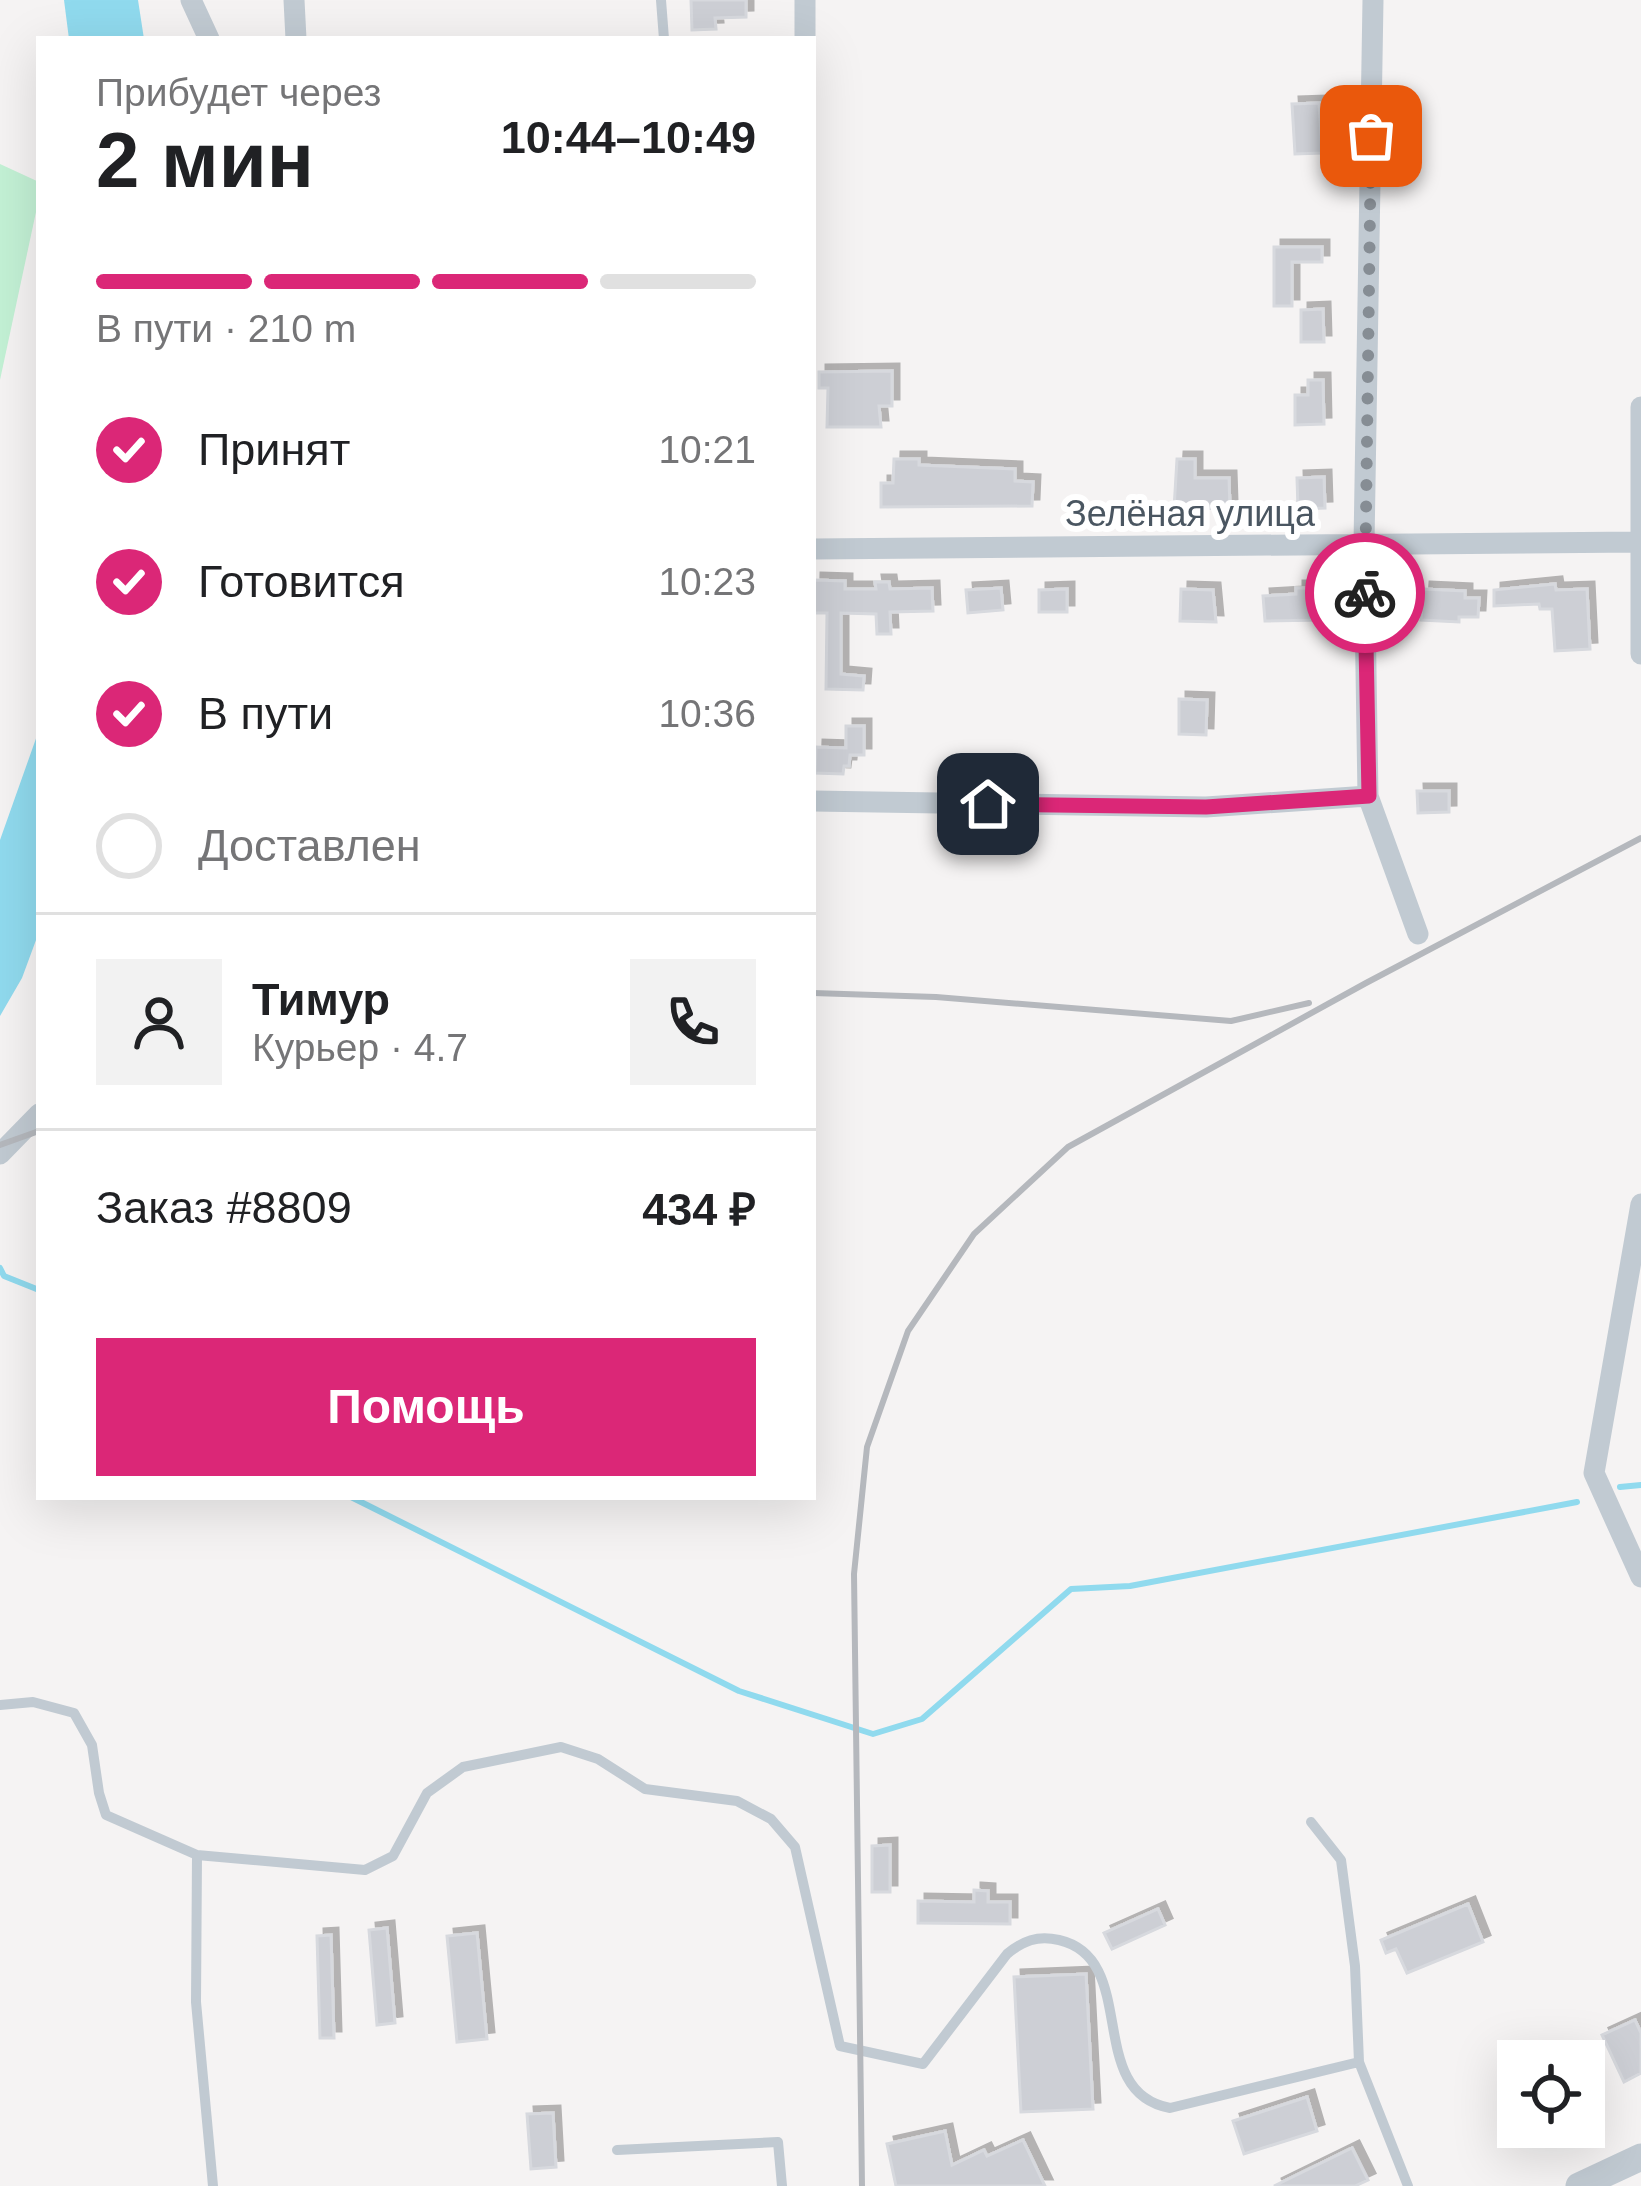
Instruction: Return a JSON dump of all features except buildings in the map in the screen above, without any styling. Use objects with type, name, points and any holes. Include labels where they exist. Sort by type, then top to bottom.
[{"type":"street","points":[[190,0],[208,36]]},
{"type":"street","points":[[294,0],[296,36]]},
{"type":"street","points":[[805,0],[805,36]]},
{"type":"street","points":[[1373,0],[1364,544],[1369,796],[1418,934]]},
{"type":"street","points":[[1641,407],[1641,654]]},
{"type":"street","name":"Зелёная улица","points":[[816,549],[1639,542]]},
{"type":"street","points":[[816,801],[1206,807],[1369,796]]},
{"type":"street","points":[[0,1154],[36,1117]]},
{"type":"street","points":[[1641,1204],[1594,1473],[1641,1576]]},
{"type":"street","points":[[1579,2186],[1641,2157]]},
{"type":"lane","points":[[661,0],[664,36]]},
{"type":"lane","points":[[0,1705],[32,1702],[74,1713],[92,1745],[106,1815],[197,1855],[365,1870],[393,1856],[428,1793],[463,1767],[561,1748],[598,1759],[645,1789],[737,1801],[771,1819],[795,1847],[840,2046],[923,2064],[1007,1954],[1037,1937],[1081,1948],[1101,1970],[1120,2062],[1130,2083],[1156,2105],[1170,2108],[1359,2062]]},
{"type":"lane","points":[[1311,1822],[1341,1860],[1355,1966],[1359,2062],[1408,2186]]},
{"type":"lane","points":[[197,1855],[196,2002],[213,2186]]},
{"type":"lane","points":[[617,2150],[778,2142],[782,2186]]},
{"type":"green space","points":[[0,164],[36,181],[36,212],[0,380]]},
{"type":"water","points":[[64,0],[138,0],[144,36],[69,36]]},
{"type":"water","points":[[36,738],[36,940],[0,1016],[0,840]]},
{"type":"waterway","points":[[0,1268],[4,1276],[36,1289]]},
{"type":"waterway","points":[[1620,1487],[1641,1485]]},
{"type":"waterway","points":[[357,1500],[739,1691],[873,1734],[922,1719],[1071,1589],[1130,1586],[1577,1502]]},
{"type":"railway","points":[[862,2186],[854,1574],[867,1447],[908,1331],[974,1234],[1068,1147],[1641,838]]},
{"type":"railway","points":[[816,993],[936,997],[1231,1021],[1309,1003]]},
{"type":"railway","points":[[0,1145],[36,1132]]},
{"type":"way so far","points":[[1365,593],[1371,136]]},
{"type":"route","points":[[988,804],[1206,807],[1369,796],[1365,593]]}]
